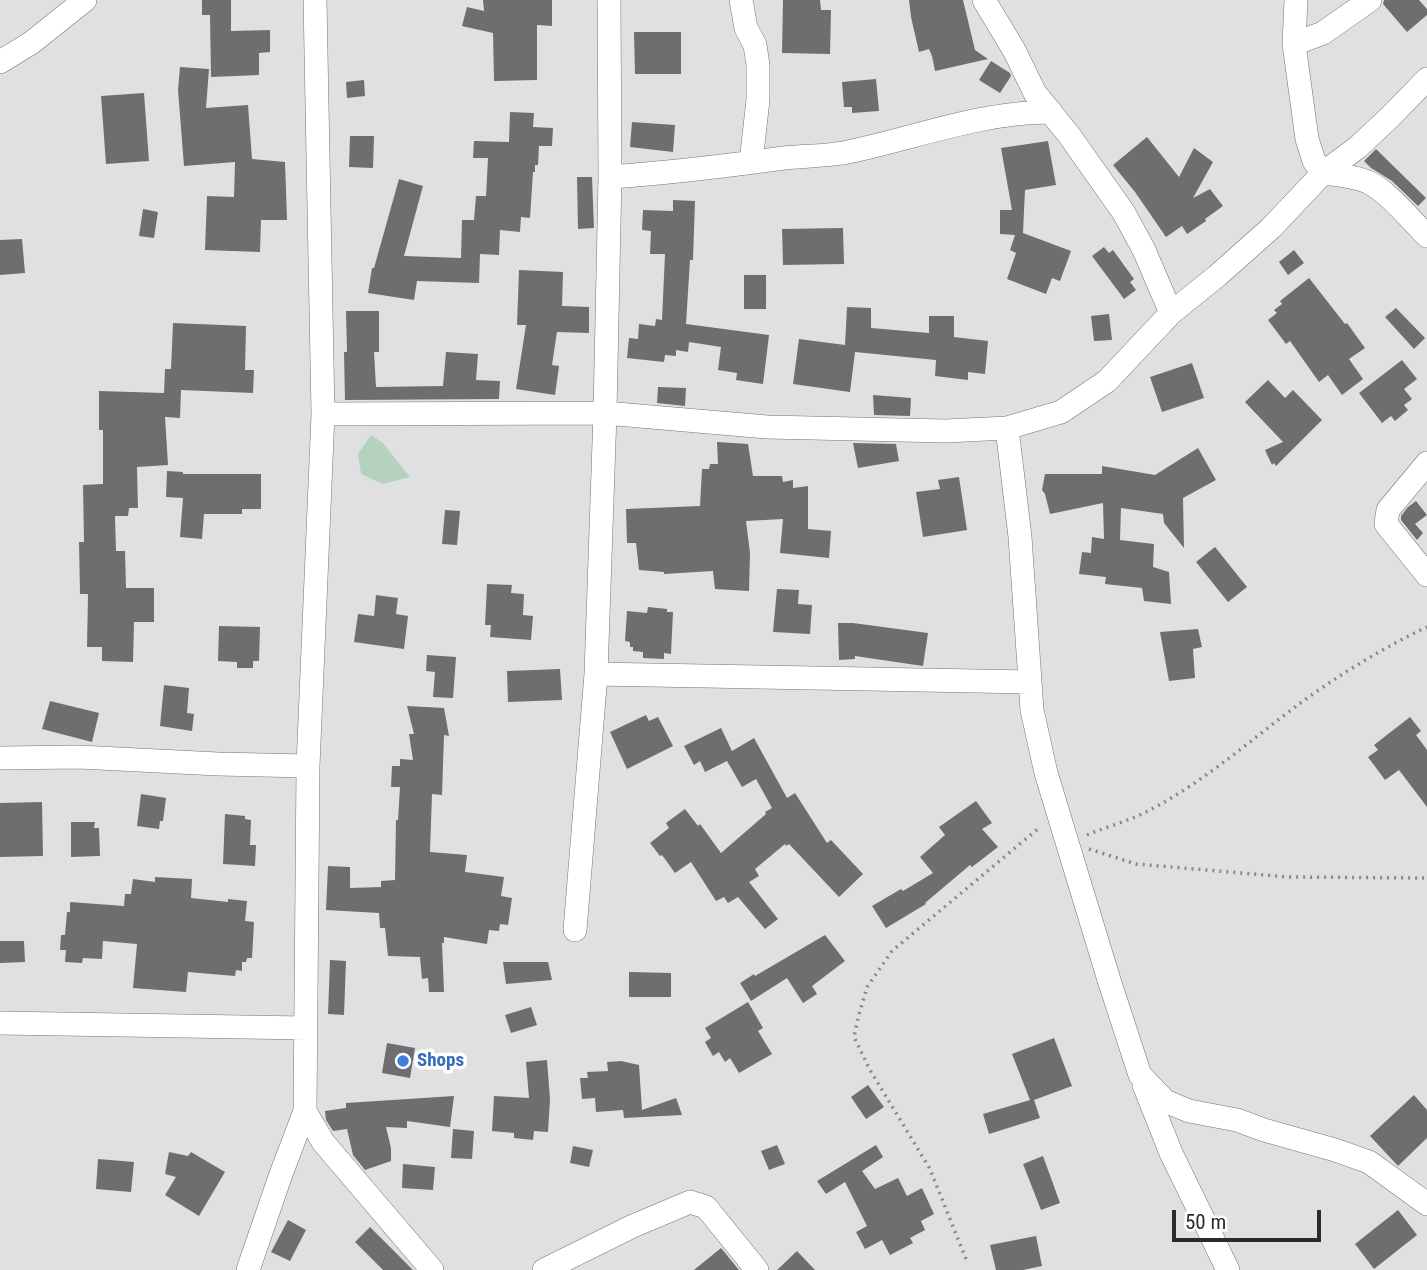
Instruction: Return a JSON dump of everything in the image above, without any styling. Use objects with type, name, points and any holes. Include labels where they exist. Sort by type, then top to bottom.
[{"type":"street","points":[[0,62],[31,43],[85,0]]},
{"type":"street","points":[[248,1270],[305,1111],[308,766],[323,414],[315,0]]},
{"type":"street","points":[[575,930],[596,674],[610,177],[609,0]]},
{"type":"street","points":[[741,0],[746,27],[755,45],[758,65],[758,100],[751,162]]},
{"type":"street","points":[[984,0],[1014,50],[1035,93],[1124,213],[1144,250],[1171,313]]},
{"type":"street","points":[[1296,0],[1294,44],[1307,139],[1314,161],[1323,173],[1370,183],[1427,236]]},
{"type":"street","points":[[1294,44],[1323,33],[1370,0]]},
{"type":"street","points":[[323,414],[605,413],[767,427],[946,431],[1007,428],[1061,412],[1107,381],[1171,313],[1270,228],[1323,173],[1358,147],[1427,79]]},
{"type":"street","points":[[610,177],[659,174],[839,153],[998,115],[1051,112]]},
{"type":"street","points":[[1007,428],[1020,537],[1032,710],[1046,773],[1140,1075],[1171,1153],[1228,1270]]},
{"type":"street","points":[[1427,463],[1388,510],[1386,524],[1427,575]]},
{"type":"street","points":[[596,674],[1030,682]]},
{"type":"street","points":[[0,758],[79,757],[308,766]]},
{"type":"street","points":[[0,1023],[305,1028]]},
{"type":"street","points":[[1140,1075],[1165,1101],[1189,1111],[1237,1120],[1369,1162],[1427,1204]]},
{"type":"street","points":[[305,1111],[323,1142],[432,1270]]},
{"type":"street","points":[[544,1270],[633,1226],[690,1202],[706,1207],[757,1270]]},
{"type":"path","points":[[1067,842],[1146,812],[1172,797],[1227,761],[1296,706],[1350,670],[1427,627]]},
{"type":"path","points":[[966,1259],[930,1169],[870,1070],[854,1037],[867,987],[892,951],[1058,813]]},
{"type":"path","points":[[1067,842],[1136,864],[1288,877],[1427,877]]},
{"type":"green space","points":[[371,435],[383,443],[410,477],[383,484],[361,474],[358,454]]},
{"type":"building","points":[[202,0],[231,0],[231,31],[270,30],[270,52],[259,53],[259,75],[211,77],[210,15],[202,15]]},
{"type":"building","points":[[483,0],[552,0],[552,26],[537,25],[537,80],[494,81],[493,33],[462,26],[467,7],[484,11]]},
{"type":"building","points":[[783,0],[820,0],[821,10],[831,10],[830,54],[782,53]]},
{"type":"building","points":[[909,0],[963,0],[975,50],[988,59],[935,71],[929,49],[919,52]]},
{"type":"building","points":[[1384,0],[1419,0],[1427,9],[1427,15],[1407,32],[1383,4]]},
{"type":"building","points":[[634,32],[681,32],[681,74],[635,74]]},
{"type":"building","points":[[991,61],[1011,76],[1000,93],[979,80]]},
{"type":"building","points":[[180,67],[209,69],[206,108],[248,105],[252,159],[285,162],[287,220],[261,220],[260,252],[205,250],[207,196],[234,197],[235,162],[184,166],[178,90]]},
{"type":"building","points":[[876,79],[879,111],[852,113],[852,107],[844,107],[842,82]]},
{"type":"building","points":[[364,80],[365,96],[347,98],[346,82]]},
{"type":"building","points":[[144,93],[149,161],[106,164],[101,96]]},
{"type":"building","points":[[510,112],[534,113],[533,127],[553,128],[552,146],[539,146],[538,165],[535,165],[533,172],[530,218],[521,217],[520,232],[500,230],[499,255],[480,254],[479,283],[417,281],[414,300],[368,293],[372,268],[399,179],[423,186],[404,256],[461,258],[462,220],[474,220],[476,196],[486,196],[488,158],[473,158],[474,141],[509,142]]},
{"type":"building","points":[[632,122],[675,125],[673,152],[630,147]]},
{"type":"building","points":[[350,136],[374,136],[373,168],[349,167]]},
{"type":"building","points":[[1147,137],[1179,177],[1194,148],[1213,162],[1193,198],[1210,189],[1223,206],[1187,234],[1182,226],[1166,237],[1113,165]]},
{"type":"building","points":[[1048,141],[1056,185],[1025,190],[1023,233],[1071,251],[1060,281],[1052,278],[1046,294],[1007,279],[1016,253],[1010,250],[1015,235],[1000,234],[1000,210],[1012,210],[1001,148]]},
{"type":"building","points":[[1376,149],[1426,198],[1418,206],[1392,181],[1364,161]]},
{"type":"building","points":[[577,177],[592,177],[594,228],[578,229]]},
{"type":"building","points":[[673,200],[695,201],[693,260],[690,260],[686,324],[769,335],[763,384],[736,380],[737,373],[718,370],[721,347],[689,342],[688,352],[676,350],[676,356],[665,355],[664,362],[627,358],[629,338],[638,339],[639,324],[655,326],[656,319],[662,320],[665,254],[650,254],[651,231],[642,230],[643,210],[673,211]]},
{"type":"building","points":[[143,209],[158,212],[154,238],[139,236]]},
{"type":"building","points":[[843,228],[844,264],[783,265],[782,229]]},
{"type":"building","points":[[22,239],[25,273],[0,275],[0,240]]},
{"type":"building","points":[[1104,247],[1109,253],[1113,250],[1134,279],[1130,282],[1136,290],[1124,299],[1092,256]]},
{"type":"building","points":[[1294,250],[1304,263],[1288,275],[1279,262]]},
{"type":"building","points":[[519,270],[563,272],[562,306],[589,307],[589,333],[557,332],[552,365],[559,366],[555,395],[516,389],[526,325],[517,325]]},
{"type":"building","points":[[744,275],[766,275],[766,309],[744,309]]},
{"type":"building","points":[[1309,278],[1365,348],[1349,359],[1363,379],[1342,395],[1328,375],[1319,382],[1290,341],[1286,344],[1268,320],[1277,313],[1274,310],[1282,304],[1280,301]]},
{"type":"building","points":[[847,307],[871,308],[871,328],[929,333],[929,316],[954,316],[954,337],[988,341],[985,374],[968,372],[968,380],[935,376],[936,360],[855,352],[850,392],[793,384],[799,339],[845,345]]},
{"type":"building","points":[[1396,308],[1425,338],[1414,349],[1385,317]]},
{"type":"building","points":[[346,311],[379,311],[379,352],[374,352],[376,387],[443,386],[446,352],[478,354],[476,380],[500,381],[499,399],[345,400]]},
{"type":"building","points":[[1109,314],[1112,340],[1094,341],[1091,316]]},
{"type":"building","points":[[173,323],[246,326],[245,370],[254,370],[253,393],[181,390],[180,418],[165,417],[168,465],[137,467],[138,508],[129,508],[128,516],[115,516],[116,551],[125,551],[126,588],[154,588],[154,622],[134,622],[133,662],[102,661],[102,647],[87,647],[88,594],[80,594],[79,542],[84,542],[83,485],[103,484],[103,430],[99,430],[99,391],[164,393],[165,369],[171,369]]},
{"type":"building","points":[[1402,360],[1417,379],[1404,389],[1412,399],[1404,405],[1408,410],[1395,421],[1391,416],[1382,423],[1359,393]]},
{"type":"building","points":[[1192,363],[1204,398],[1162,412],[1150,377]]},
{"type":"building","points":[[1268,380],[1285,398],[1293,390],[1322,420],[1276,466],[1274,463],[1272,465],[1265,450],[1283,442],[1245,402]]},
{"type":"building","points":[[658,387],[686,388],[685,406],[657,403]]},
{"type":"building","points":[[873,395],[911,398],[910,416],[874,415]]},
{"type":"building","points":[[717,442],[748,444],[753,476],[782,476],[783,482],[793,480],[793,488],[808,486],[808,529],[831,531],[829,558],[780,553],[783,519],[746,521],[750,553],[749,591],[715,589],[713,571],[664,574],[639,570],[636,543],[627,543],[626,509],[700,506],[702,469],[709,469],[710,464],[718,464]]},
{"type":"building","points":[[853,443],[896,444],[899,461],[858,468]]},
{"type":"building","points":[[1198,448],[1216,480],[1183,498],[1184,548],[1164,523],[1163,514],[1121,508],[1120,540],[1154,544],[1153,567],[1169,572],[1171,604],[1144,601],[1142,588],[1105,584],[1106,577],[1079,574],[1082,552],[1091,553],[1092,537],[1104,539],[1103,503],[1050,514],[1042,490],[1045,474],[1102,474],[1102,466],[1155,475]]},
{"type":"building","points":[[167,471],[183,474],[261,474],[261,509],[242,509],[242,514],[204,514],[202,539],[180,537],[183,498],[166,497]]},
{"type":"building","points":[[959,477],[967,530],[923,537],[916,492],[940,489],[938,480]]},
{"type":"building","points":[[1416,501],[1427,515],[1415,524],[1423,533],[1417,540],[1401,520],[1408,507]]},
{"type":"building","points":[[445,510],[460,511],[457,545],[442,544]]},
{"type":"building","points":[[1215,547],[1247,587],[1228,602],[1196,562]]},
{"type":"building","points":[[487,584],[512,585],[511,593],[524,594],[523,615],[533,616],[531,640],[490,637],[491,625],[485,625]]},
{"type":"building","points":[[777,589],[799,590],[798,604],[812,605],[810,634],[773,632]]},
{"type":"building","points":[[376,595],[398,598],[396,614],[408,616],[404,649],[354,642],[358,614],[374,616]]},
{"type":"building","points":[[648,607],[673,612],[671,654],[664,653],[664,659],[643,658],[643,652],[633,651],[630,642],[625,641],[627,611],[647,613]]},
{"type":"building","points":[[838,623],[928,633],[923,666],[855,656],[855,659],[839,660]]},
{"type":"building","points":[[219,626],[260,627],[259,661],[253,661],[253,668],[237,668],[237,662],[218,661]]},
{"type":"building","points":[[1198,629],[1202,647],[1193,649],[1195,678],[1169,681],[1160,632]]},
{"type":"building","points":[[427,655],[456,657],[453,698],[433,697],[435,672],[426,671]]},
{"type":"building","points":[[560,669],[562,700],[508,702],[507,671]]},
{"type":"building","points":[[164,685],[189,688],[187,713],[194,714],[192,731],[160,726]]},
{"type":"building","points":[[50,701],[99,713],[92,742],[42,729]]},
{"type":"building","points":[[407,706],[444,708],[449,736],[444,735],[442,795],[432,794],[430,852],[467,855],[465,872],[504,877],[501,896],[512,898],[508,925],[500,924],[499,931],[489,930],[487,944],[444,937],[444,992],[429,992],[428,978],[422,979],[420,957],[388,956],[385,928],[380,928],[379,913],[326,910],[328,866],[350,867],[350,888],[381,887],[381,881],[395,880],[396,820],[400,787],[391,787],[392,766],[400,766],[400,759],[413,760],[409,734],[414,734]]},
{"type":"building","points":[[646,715],[649,721],[658,717],[673,746],[627,769],[610,732]]},
{"type":"building","points":[[1410,717],[1421,731],[1416,735],[1427,750],[1427,807],[1399,770],[1385,780],[1368,757],[1378,750],[1374,745]]},
{"type":"building","points":[[721,728],[732,751],[754,738],[787,798],[795,793],[827,843],[831,840],[863,874],[839,897],[789,844],[785,844],[755,869],[759,876],[749,882],[778,919],[765,929],[738,897],[728,903],[724,897],[716,901],[691,862],[675,873],[650,843],[669,828],[666,823],[685,809],[698,826],[700,824],[721,853],[772,808],[756,779],[742,787],[727,761],[705,772],[700,761],[694,765],[684,746]]},
{"type":"building","points":[[141,794],[166,798],[163,821],[160,821],[159,829],[137,826]]},
{"type":"building","points":[[976,801],[992,823],[982,829],[998,847],[972,867],[970,865],[926,904],[886,928],[872,906],[933,873],[920,857],[945,835],[939,827]]},
{"type":"building","points":[[42,802],[43,856],[0,857],[0,803]]},
{"type":"building","points":[[225,814],[245,816],[245,819],[251,820],[250,845],[256,845],[255,866],[223,864]]},
{"type":"building","points":[[71,822],[95,822],[94,828],[99,828],[100,856],[71,857]]},
{"type":"building","points":[[155,877],[192,879],[191,898],[247,901],[245,921],[254,922],[252,958],[242,962],[242,971],[236,970],[235,976],[188,972],[186,992],[133,988],[137,944],[103,941],[102,959],[83,958],[82,963],[65,962],[66,950],[60,950],[61,935],[65,935],[70,902],[124,906],[125,894],[131,894],[133,879],[155,882]]},
{"type":"building","points":[[825,935],[845,961],[812,986],[817,994],[803,1003],[787,978],[751,1001],[740,983]]},
{"type":"building","points":[[0,941],[24,941],[25,962],[0,963]]},
{"type":"building","points":[[330,960],[346,961],[344,1015],[328,1014]]},
{"type":"building","points":[[503,962],[548,962],[552,980],[506,984]]},
{"type":"building","points":[[629,972],[671,973],[671,997],[629,997]]},
{"type":"building","points":[[748,1002],[763,1028],[758,1031],[772,1054],[739,1073],[730,1058],[725,1062],[719,1052],[713,1056],[705,1042],[711,1038],[705,1028]]},
{"type":"building","points":[[531,1007],[537,1025],[511,1033],[505,1015]]},
{"type":"building","points":[[1054,1038],[1072,1086],[1034,1100],[1040,1118],[989,1134],[983,1114],[1030,1100],[1012,1054]]},
{"type":"building","points":[[387,1043],[415,1048],[410,1078],[382,1073]]},
{"type":"building","points":[[547,1060],[550,1099],[548,1132],[534,1131],[533,1140],[514,1138],[514,1133],[492,1131],[494,1096],[529,1098],[526,1062]]},
{"type":"building","points":[[621,1061],[639,1065],[642,1110],[676,1098],[682,1115],[624,1118],[623,1110],[596,1112],[595,1098],[582,1099],[580,1078],[588,1078],[587,1072],[608,1071],[607,1062]]},
{"type":"building","points":[[868,1085],[884,1107],[866,1119],[851,1097]]},
{"type":"building","points":[[1414,1095],[1427,1110],[1427,1138],[1398,1166],[1370,1136]]},
{"type":"building","points":[[454,1096],[450,1127],[407,1121],[407,1128],[386,1127],[391,1161],[365,1170],[353,1155],[347,1129],[333,1131],[326,1120],[325,1111],[346,1108],[346,1103]]},
{"type":"building","points":[[453,1129],[474,1131],[472,1159],[451,1158]]},
{"type":"building","points":[[777,1145],[785,1164],[769,1170],[761,1151]]},
{"type":"building","points":[[876,1145],[883,1157],[862,1171],[875,1189],[898,1178],[907,1196],[922,1188],[934,1214],[921,1221],[925,1230],[910,1238],[913,1243],[890,1255],[882,1240],[865,1249],[856,1232],[867,1226],[845,1182],[826,1194],[817,1181]]},
{"type":"building","points":[[573,1146],[593,1150],[589,1167],[570,1163]]},
{"type":"building","points":[[169,1152],[188,1156],[191,1152],[225,1172],[199,1216],[165,1195],[176,1177],[165,1174]]},
{"type":"building","points":[[1043,1156],[1060,1203],[1041,1210],[1023,1164]]},
{"type":"building","points":[[98,1159],[134,1162],[131,1192],[96,1189]]},
{"type":"building","points":[[403,1164],[435,1167],[433,1190],[402,1188]]},
{"type":"building","points":[[1398,1210],[1417,1235],[1374,1269],[1355,1244]]},
{"type":"building","points":[[288,1220],[306,1230],[290,1261],[271,1252]]},
{"type":"building","points":[[370,1227],[413,1270],[383,1270],[355,1242]]},
{"type":"building","points":[[1036,1236],[1042,1266],[1023,1270],[996,1270],[990,1245]]},
{"type":"building","points":[[721,1248],[739,1270],[694,1270]]},
{"type":"building","points":[[797,1251],[815,1270],[777,1270]]},
{"type":"place","name":"Shops","points":[[403,1061]]}]
